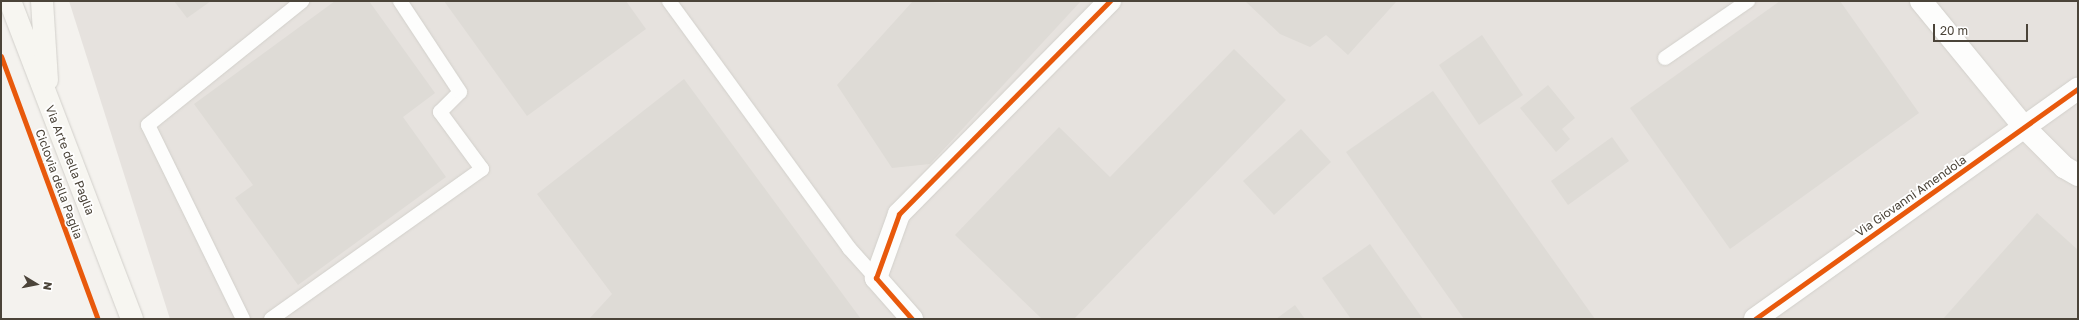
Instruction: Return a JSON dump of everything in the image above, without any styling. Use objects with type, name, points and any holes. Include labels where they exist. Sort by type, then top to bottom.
[{"type":"main road","name":"Via Arte della Paglia","points":[[10,1],[49,107],[132,319]]},
{"type":"main road","points":[[42,1],[49,107]]},
{"type":"street","points":[[912,319],[876,278],[899,214],[1110,1]]},
{"type":"street","points":[[1921,1],[2024,127],[2064,167],[2078,176]]},
{"type":"street","name":"Via Giovanni Amendola","points":[[1755,319],[2078,89]]},
{"type":"lane","points":[[243,319],[148,125],[302,1]]},
{"type":"lane","points":[[271,319],[482,169],[440,112],[460,92],[400,1]]},
{"type":"lane","points":[[669,1],[849,248],[876,278]]},
{"type":"lane","points":[[1665,58],[1748,1]]},
{"type":"shaded area","points":[[69,1],[2078,1],[2078,319],[170,319]]},
{"type":"building","points":[[174,1],[211,1],[187,18]]},
{"type":"building","points":[[335,1],[369,1],[435,93],[403,117],[446,177],[298,285],[235,198],[253,185],[194,104]]},
{"type":"building","points":[[444,1],[626,1],[646,29],[527,116]]},
{"type":"building","points":[[913,1],[944,3],[1081,1],[930,164],[892,168],[837,85]]},
{"type":"building","points":[[1245,1],[1396,2],[1348,55],[1326,35],[1310,47],[1280,34]]},
{"type":"building","points":[[1780,1],[1840,1],[1919,113],[1730,249],[1630,108]]},
{"type":"building","points":[[1482,35],[1523,95],[1479,125],[1439,65]]},
{"type":"building","points":[[1234,49],[1286,100],[1074,319],[1042,319],[955,235],[1059,127],[1110,177]]},
{"type":"building","points":[[684,79],[861,319],[589,319],[612,294],[537,194]]},
{"type":"building","points":[[1548,85],[1575,118],[1562,129],[1570,139],[1556,152],[1520,108]]},
{"type":"building","points":[[1433,91],[1595,319],[1464,319],[1346,152]]},
{"type":"building","points":[[1301,129],[1331,162],[1274,215],[1243,181]]},
{"type":"building","points":[[1612,137],[1629,161],[1568,205],[1551,181]]},
{"type":"building","points":[[2037,213],[2078,250],[2078,319],[1943,319]]},
{"type":"building","points":[[1370,244],[1423,319],[1351,319],[1322,278]]},
{"type":"building","points":[[1295,305],[1305,319],[1276,319]]},
{"type":"cycle path","points":[[912,319],[876,278],[899,214],[1110,1]]},
{"type":"cycle path","name":"Ciclovia della Paglia","points":[[1,56],[98,319]]},
{"type":"cycle path","points":[[1755,319],[2078,89]]}]
